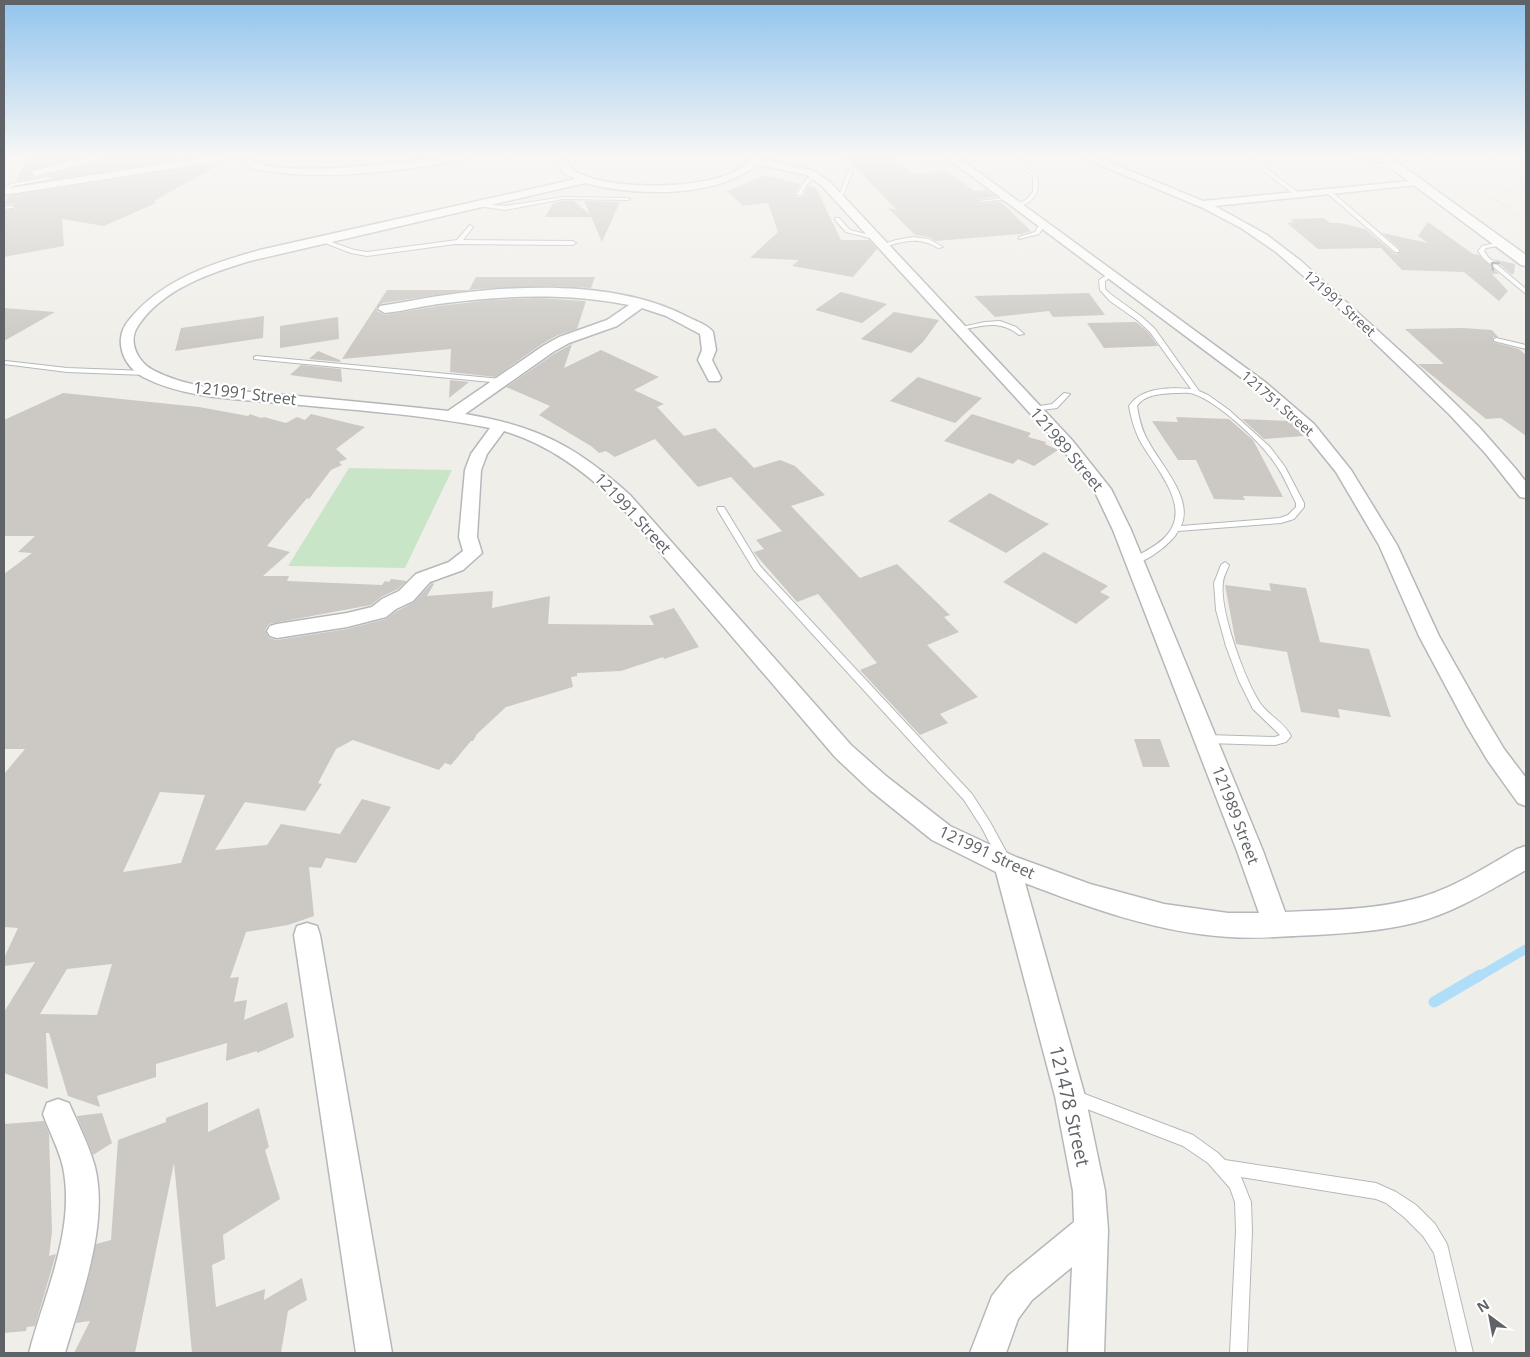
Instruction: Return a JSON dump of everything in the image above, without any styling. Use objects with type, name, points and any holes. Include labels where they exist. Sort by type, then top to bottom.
[{"type":"street","name":"121991 Street","points":[[407,220],[264,253],[216,267],[194,276],[158,297],[143,310],[130,326],[127,337],[127,350],[130,358],[146,373],[177,384],[199,389],[450,417],[524,432],[573,455],[624,499],[823,728],[878,783],[941,832],[1007,865],[1090,896],[1164,916],[1228,924],[1276,925],[1368,920],[1415,911],[1460,894],[1526,858]]},
{"type":"street","name":"121989 Street","points":[[861,220],[1072,450],[1102,489],[1135,561],[1207,739],[1276,925]]},
{"type":"street","name":"121751 Street","points":[[1039,220],[1260,385],[1288,408],[1324,444],[1353,485],[1388,545],[1429,636],[1475,720],[1496,755],[1526,796]]},
{"type":"street","name":"121991 Street","points":[[1233,220],[1285,254],[1397,356],[1456,413],[1509,469],[1526,493]]},
{"type":"street","points":[[1243,220],[1244,226]]},
{"type":"street","points":[[1469,220],[1526,262]]},
{"type":"street","points":[[385,309],[454,298],[543,293],[613,297],[671,312],[706,332],[708,350],[704,360],[714,378]]},
{"type":"street","points":[[450,417],[558,343],[612,323],[640,303]]},
{"type":"street","points":[[277,631],[356,619],[379,612],[389,604],[406,596],[423,578],[456,566],[473,553],[468,537],[473,470],[479,454],[499,426]]},
{"type":"street","name":"121478 Street","points":[[1007,865],[1070,1096],[1089,1192],[1091,1230],[1086,1353]]},
{"type":"street","points":[[307,935],[374,1353]]},
{"type":"street","points":[[47,1353],[79,1235],[82,1196],[80,1169],[58,1114]]},
{"type":"street","points":[[988,1353],[1004,1308],[1020,1288],[1091,1230]]},
{"type":"lane","points":[[838,220],[848,231],[881,242],[917,238],[932,241],[940,247]]},
{"type":"lane","points":[[1363,220],[1398,250]]},
{"type":"lane","points":[[1021,238],[1037,233],[1043,223]]},
{"type":"lane","points":[[459,242],[470,227]]},
{"type":"lane","points":[[320,240],[353,252],[367,254],[459,242],[574,243]]},
{"type":"lane","points":[[1501,244],[1484,247],[1481,251],[1526,292]]},
{"type":"lane","points":[[1112,274],[1102,280],[1102,289],[1115,303],[1138,317],[1153,332],[1196,392],[1220,406],[1255,436],[1274,456],[1300,503],[1300,507],[1291,517],[1281,520],[1176,529]]},
{"type":"lane","points":[[960,328],[1000,322],[1012,326],[1022,334]]},
{"type":"lane","points":[[1496,340],[1526,347]]},
{"type":"lane","points":[[256,358],[501,381]]},
{"type":"lane","points":[[6,363],[67,370],[146,373]]},
{"type":"lane","points":[[1135,561],[1158,547],[1176,529],[1181,510],[1178,496],[1139,432],[1133,406],[1138,398],[1150,394],[1174,391],[1196,392]]},
{"type":"lane","points":[[1034,409],[1054,406],[1066,394]]},
{"type":"lane","points":[[721,509],[758,568],[968,797],[986,825],[1007,865]]},
{"type":"lane","points":[[1207,739],[1275,741],[1286,736],[1252,699],[1232,650],[1218,595],[1218,584],[1226,566]]},
{"type":"lane","points":[[1070,1096],[1188,1140],[1204,1149],[1224,1168],[1236,1183],[1243,1202],[1244,1231],[1238,1353]]},
{"type":"lane","points":[[1224,1168],[1376,1191],[1391,1197],[1410,1211],[1429,1230],[1441,1250],[1464,1353]]},
{"type":"green space","points":[[349,468],[452,470],[405,568],[288,566]]},
{"type":"building","points":[[4,220],[62,220],[64,246],[4,257]]},
{"type":"building","points":[[70,220],[117,220],[104,226]]},
{"type":"building","points":[[592,220],[612,220],[602,242]]},
{"type":"building","points":[[774,220],[832,220],[841,240],[869,240],[877,249],[853,277],[792,266],[799,260],[750,258],[778,232]]},
{"type":"building","points":[[900,220],[1020,220],[1031,231],[1022,234],[936,241],[929,237],[915,235]]},
{"type":"building","points":[[1292,220],[1327,220],[1330,223],[1340,223],[1365,229],[1395,254],[1400,253],[1400,249],[1382,233],[1428,243],[1418,236],[1428,222],[1473,254],[1479,255],[1499,274],[1492,274],[1508,291],[1499,301],[1464,272],[1402,270],[1381,248],[1318,249],[1287,223],[1294,222]]},
{"type":"building","points":[[1493,259],[1515,264],[1514,274],[1511,274]]},
{"type":"building","points":[[476,277],[595,277],[591,288],[553,286],[478,289],[383,303],[376,308],[377,311],[385,315],[438,306],[492,300],[538,298],[586,301],[577,329],[558,335],[542,344],[495,377],[450,372],[451,349],[342,359],[387,290],[469,290]]},
{"type":"building","points":[[841,292],[887,304],[862,323],[815,310]]},
{"type":"building","points":[[1089,293],[1105,315],[1053,317],[1049,311],[995,317],[974,296]]},
{"type":"building","points":[[4,308],[55,312],[4,341]]},
{"type":"building","points":[[894,312],[939,320],[923,342],[911,353],[861,339]]},
{"type":"building","points":[[264,316],[263,338],[175,351],[181,328]]},
{"type":"building","points":[[338,317],[339,339],[280,348],[280,326]]},
{"type":"building","points":[[1136,322],[1149,333],[1158,346],[1104,348],[1087,323]]},
{"type":"building","points":[[1463,328],[1492,330],[1498,337],[1493,337],[1493,342],[1519,349],[1526,355],[1526,436],[1501,418],[1486,419],[1418,364],[1444,364],[1405,329]]},
{"type":"building","points":[[572,344],[564,368],[601,350],[659,377],[634,390],[664,404],[657,407],[684,436],[715,428],[754,468],[780,460],[795,466],[825,495],[791,506],[860,578],[897,564],[950,615],[944,617],[959,632],[927,645],[978,697],[940,714],[948,723],[920,735],[860,670],[877,663],[818,594],[797,602],[755,554],[754,552],[764,549],[756,540],[782,531],[731,477],[698,487],[655,439],[615,457],[606,451],[599,453],[591,446],[539,415],[550,406],[506,387]]},
{"type":"building","points":[[318,351],[340,360],[341,362],[309,359]]},
{"type":"building","points":[[301,365],[341,369],[342,382],[290,375]]},
{"type":"building","points":[[918,377],[982,398],[955,423],[890,401]]},
{"type":"building","points":[[450,380],[469,382],[449,398]]},
{"type":"building","points":[[63,393],[199,407],[248,416],[250,414],[286,423],[297,417],[305,420],[311,414],[365,427],[336,449],[347,459],[339,462],[342,465],[331,470],[309,499],[307,498],[267,546],[290,552],[263,576],[289,576],[287,581],[382,585],[385,581],[389,582],[391,579],[407,581],[398,589],[381,597],[371,605],[269,624],[265,630],[269,638],[277,640],[347,629],[386,619],[414,602],[432,583],[434,584],[427,596],[493,591],[492,608],[550,596],[548,624],[654,625],[649,616],[674,608],[699,647],[621,671],[577,673],[577,676],[571,677],[573,687],[506,707],[477,734],[451,765],[445,763],[439,770],[353,740],[336,749],[318,783],[322,784],[305,811],[245,802],[215,850],[267,845],[281,824],[340,834],[362,799],[391,807],[356,863],[326,858],[321,868],[309,867],[314,916],[288,925],[246,932],[230,978],[239,977],[234,1002],[247,1000],[244,1020],[287,1002],[294,1037],[257,1053],[257,1051],[226,1061],[227,1043],[156,1064],[156,1077],[97,1096],[100,1107],[68,1096],[49,1033],[46,1033],[48,1089],[4,1073],[4,1012],[35,962],[4,966],[4,958],[18,928],[4,927],[4,774],[25,749],[4,749],[4,574],[32,553],[18,552],[35,536],[4,536],[4,420]],"holes":[[[160,792],[205,795],[181,863],[123,872]],[[112,964],[97,1015],[40,1014],[67,969]]]},
{"type":"building","points":[[972,414],[1031,433],[1028,437],[1046,442],[1045,444],[1058,450],[1034,466],[1018,459],[1013,464],[944,441]]},
{"type":"building","points":[[1176,417],[1229,419],[1253,440],[1283,497],[1243,496],[1245,500],[1214,499],[1196,460],[1178,460],[1152,421],[1178,422]]},
{"type":"building","points":[[1242,419],[1289,421],[1304,436],[1264,439]]},
{"type":"building","points":[[990,493],[1049,524],[1006,553],[948,521]]},
{"type":"building","points":[[1044,552],[1108,586],[1100,592],[1110,597],[1076,624],[1003,582]]},
{"type":"building","points":[[1269,583],[1306,588],[1320,642],[1369,649],[1391,717],[1338,709],[1340,718],[1301,712],[1287,652],[1236,644],[1225,585],[1271,591]]},
{"type":"building","points":[[1134,739],[1160,739],[1170,767],[1143,767]]},
{"type":"building","points":[[208,1102],[208,1132],[259,1108],[269,1147],[265,1150],[280,1199],[223,1235],[225,1259],[212,1265],[216,1307],[265,1289],[264,1300],[302,1278],[307,1300],[288,1311],[281,1353],[192,1353],[174,1163],[135,1353],[74,1353],[90,1321],[76,1323],[96,1244],[111,1240],[118,1140],[166,1122],[166,1118]]},
{"type":"building","points":[[102,1113],[112,1143],[93,1155],[77,1116]]},
{"type":"building","points":[[44,1121],[49,1134],[52,1232],[49,1256],[56,1254],[35,1326],[27,1327],[26,1331],[4,1333],[4,1124]]},
{"type":"waterway","points":[[1478,977],[1526,949]]},
{"type":"waterway","points":[[1434,1002],[1480,975]]}]
